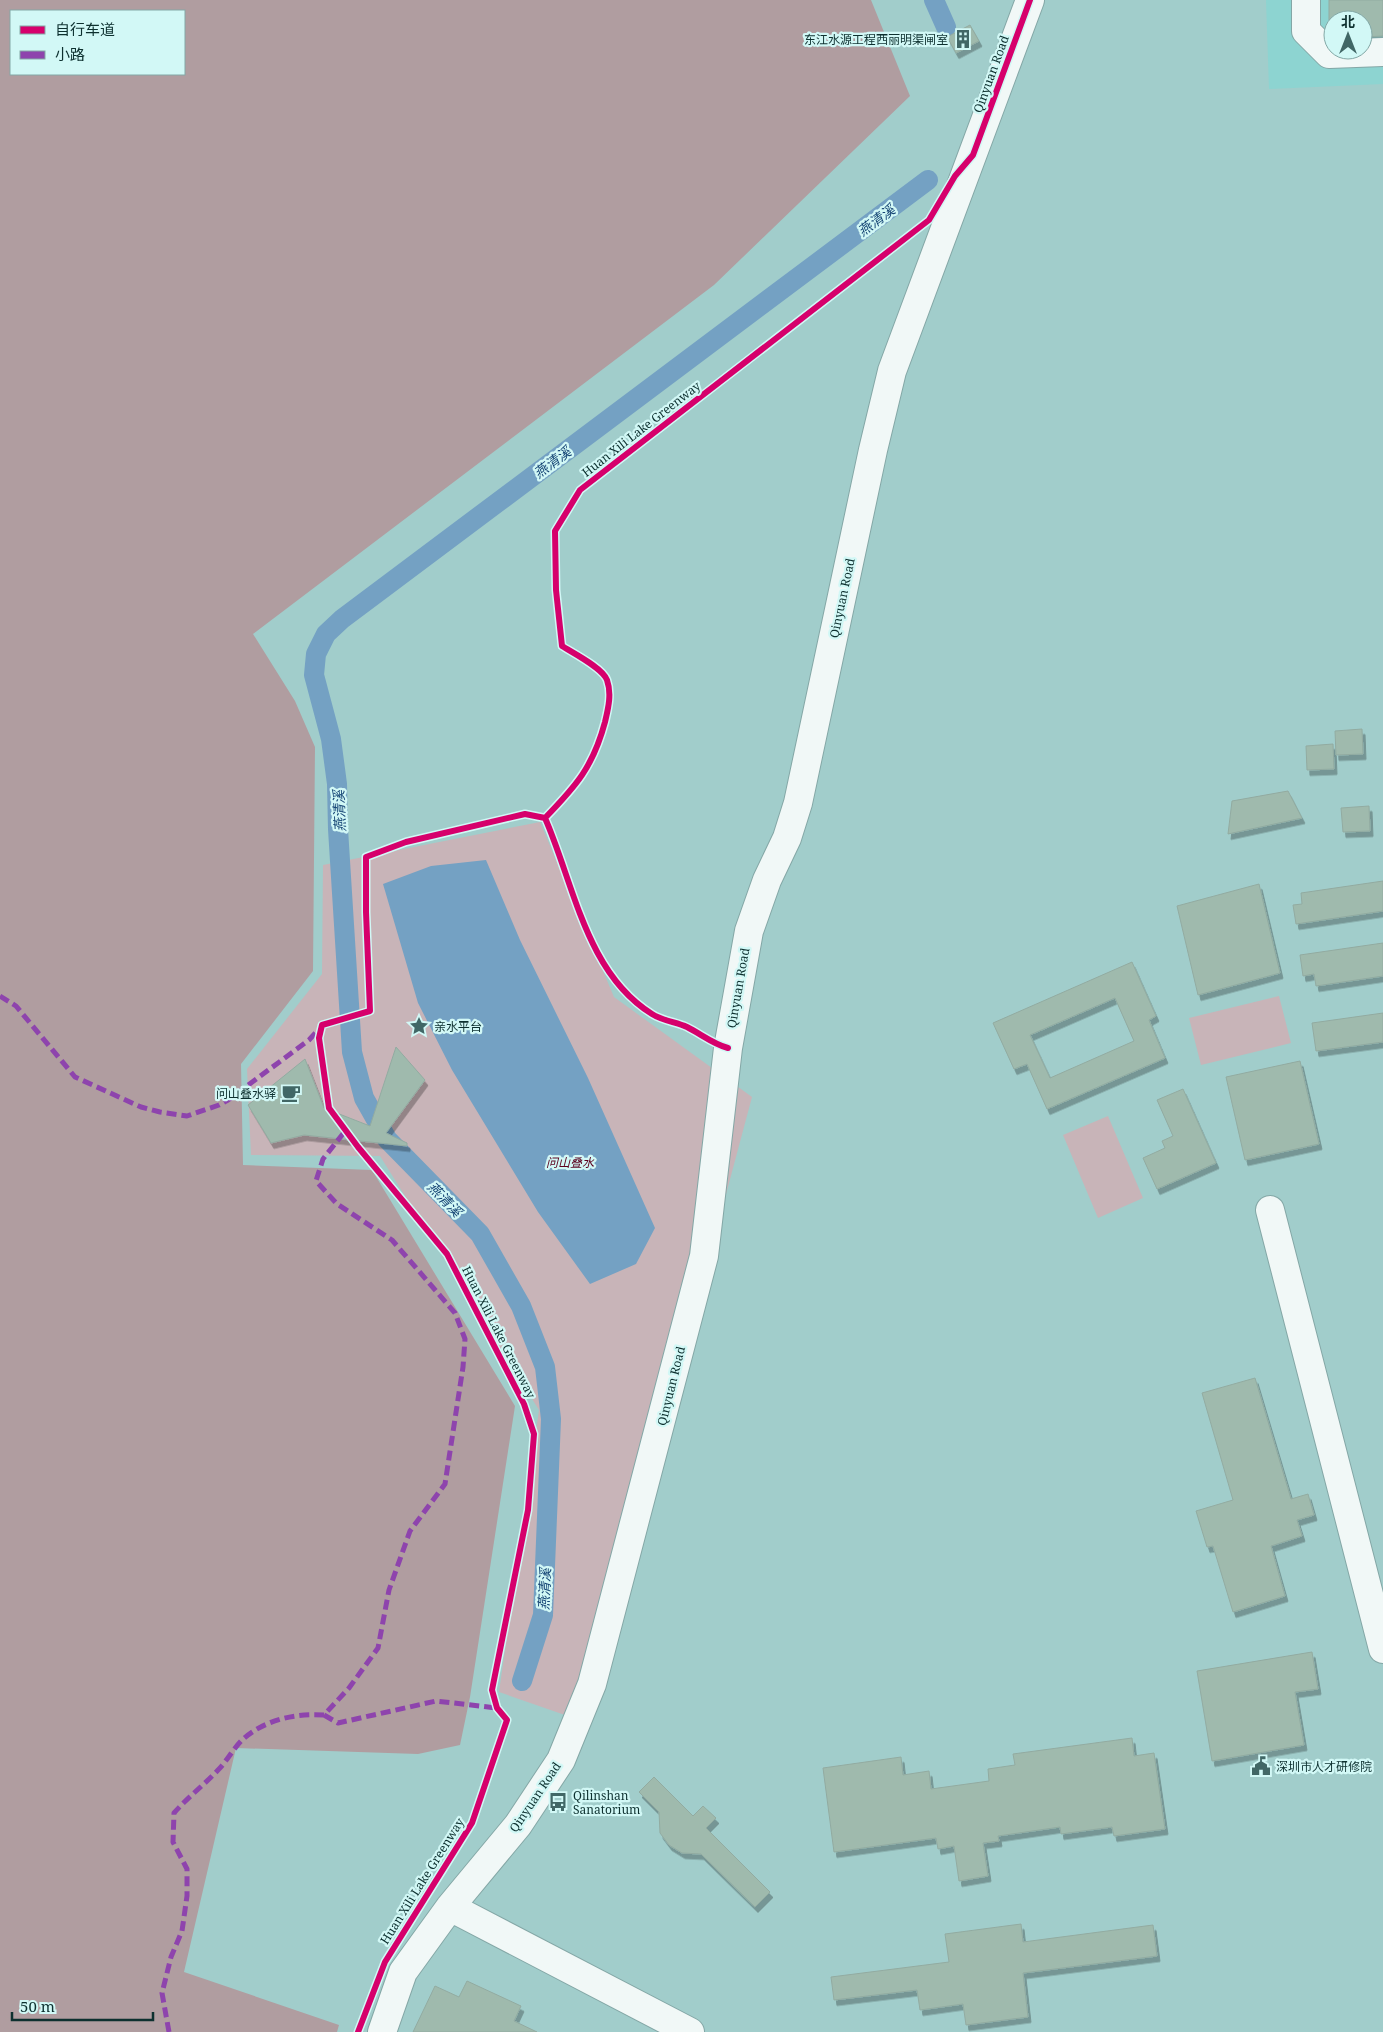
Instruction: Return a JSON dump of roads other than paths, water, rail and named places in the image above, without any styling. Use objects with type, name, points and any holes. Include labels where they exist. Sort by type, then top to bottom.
[{"type":"street","name":"Qinyuan Road","points":[[382,2032],[404,1972],[450,1907],[518,1825],[561,1760],[592,1684],[704,1256],[728,1048],[749,931],[767,880],[787,838],[798,804],[871,459],[892,371],[1030,0]]},
{"type":"street","points":[[1306,0],[1306,31],[1329,54],[1383,52]]},
{"type":"street","points":[[1270,1210],[1383,1650]]},
{"type":"street","points":[[450,1907],[690,2032]]},
{"type":"waterway","points":[[934,0],[946,27]]},
{"type":"waterway","name":"燕清溪","points":[[522,1681],[543,1615],[551,1419],[545,1367],[521,1306],[480,1234],[387,1139],[364,1098],[352,1052],[338,829],[337,784],[331,739],[314,675],[316,654],[326,634],[342,619],[928,180]]},
{"type":"place","name":"东江水源工程西丽明渠闸室","points":[[963,39]]},
{"type":"place","name":"亲水平台","points":[[419,1026]]},
{"type":"place","name":"问山叠水驿","points":[[291,1093]]},
{"type":"place","name":"深圳市人才研修院","points":[[1261,1766]]},
{"type":"place","name":"Qilinshan Sanatorium","points":[[558,1802]]},
{"type":"park label","name":"问山叠水","points":[[570,1162]]}]
